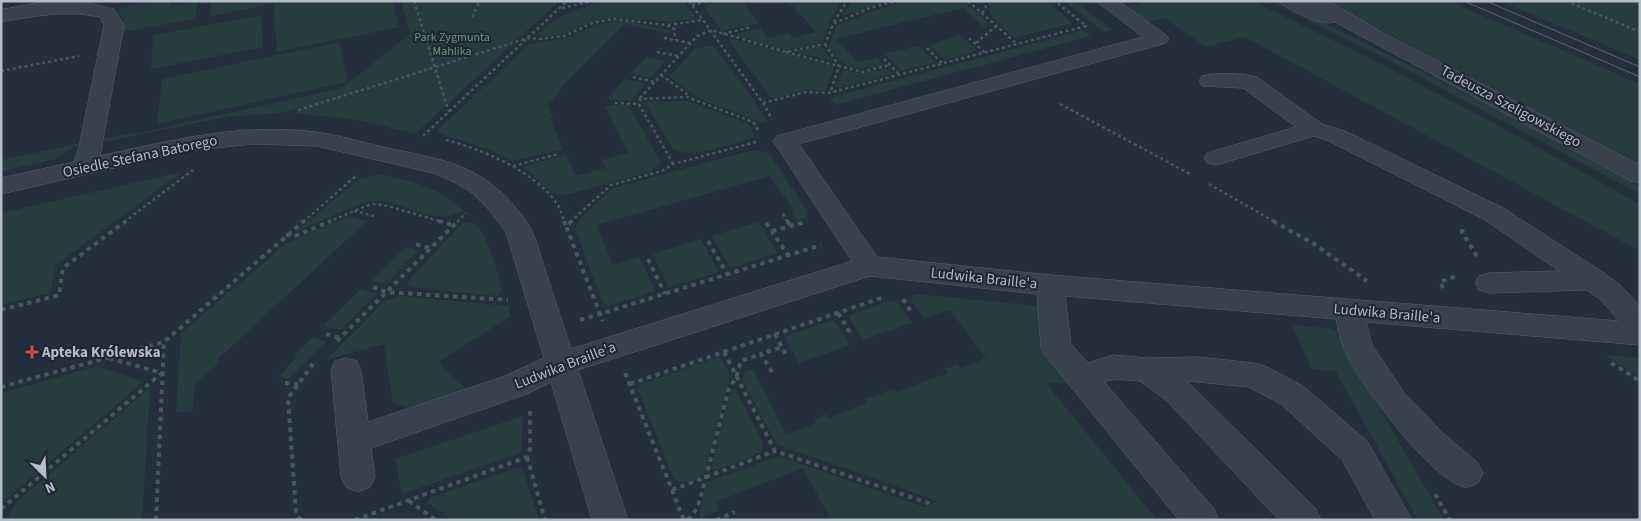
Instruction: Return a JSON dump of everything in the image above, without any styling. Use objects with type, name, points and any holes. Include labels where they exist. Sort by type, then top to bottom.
[{"type":"street","points":[[869,266],[777,139],[1159,39],[1106,1]]},
{"type":"street","name":"Tadeusza Szeligowskiego","points":[[1290,1],[1380,39]]},
{"type":"street","name":"Tadeusza Szeligowskiego","points":[[1313,1],[1380,39],[1640,175]]},
{"type":"street","points":[[1,16],[50,8],[80,7],[107,13],[114,25],[91,147],[85,167]]},
{"type":"street","points":[[1210,81],[1249,82],[1314,129],[1337,136],[1494,214],[1610,292],[1630,314],[1640,330]]},
{"type":"street","points":[[1216,158],[1314,129]]},
{"type":"street","name":"Osiedle Stefana Batorego","points":[[1,186],[188,144],[218,139],[263,137],[295,137],[434,164],[472,182],[498,204],[519,231],[610,520]]},
{"type":"street","name":"Ludwika Braille'a","points":[[354,440],[516,385],[560,364],[869,266],[901,281],[1050,285],[1640,334]]},
{"type":"street","points":[[1479,274],[1594,280]]},
{"type":"street","points":[[1050,285],[1056,347],[1202,520]]},
{"type":"street","points":[[1348,310],[1358,348],[1394,403],[1432,444],[1466,473]]},
{"type":"street","points":[[340,357],[354,440],[358,477]]},
{"type":"street","points":[[1081,378],[1113,367],[1147,370],[1198,369],[1254,375],[1292,395],[1355,451],[1394,520]]},
{"type":"street","points":[[1147,370],[1178,392],[1302,520]]},
{"type":"path","points":[[414,1],[449,112]]},
{"type":"path","points":[[472,17],[480,1]]},
{"type":"path","points":[[1,387],[164,342],[354,176],[396,156],[423,136],[567,1]]},
{"type":"path","points":[[560,8],[593,1]]},
{"type":"path","points":[[689,1],[763,102],[777,139]]},
{"type":"path","points":[[692,5],[709,1]]},
{"type":"path","points":[[825,45],[833,24],[847,1]]},
{"type":"path","points":[[833,24],[870,8],[896,1]]},
{"type":"path","points":[[968,1],[1017,44]]},
{"type":"path","points":[[982,13],[986,8],[984,1]]},
{"type":"path","points":[[763,102],[806,92],[830,93],[1086,26],[1055,1]]},
{"type":"path","points":[[1566,1],[1640,32]]},
{"type":"path","points":[[294,112],[528,38],[540,39],[564,36],[593,23],[613,19],[668,25],[703,20]]},
{"type":"path","points":[[668,25],[674,29],[675,40]]},
{"type":"path","points":[[976,43],[996,26]]},
{"type":"path","points":[[715,36],[751,27]]},
{"type":"path","points":[[673,164],[639,104],[640,99],[697,36],[711,30],[862,72],[890,65]]},
{"type":"path","points":[[664,38],[691,43]]},
{"type":"path","points":[[969,38],[985,52]]},
{"type":"path","points":[[786,52],[825,45]]},
{"type":"path","points":[[825,45],[839,66]]},
{"type":"path","points":[[927,48],[943,63]]},
{"type":"path","points":[[1,71],[109,50]]},
{"type":"path","points":[[657,52],[679,56]]},
{"type":"path","points":[[884,59],[900,75]]},
{"type":"path","points":[[830,93],[839,66]]},
{"type":"path","points":[[661,75],[686,93],[687,97]]},
{"type":"path","points":[[633,78],[655,82]]},
{"type":"path","points":[[640,99],[687,97],[753,122],[777,139]]},
{"type":"path","points":[[615,103],[639,104]]},
{"type":"path","points":[[1060,104],[1209,184],[1314,244],[1367,281],[1392,314]]},
{"type":"path","points":[[684,520],[566,226],[611,185],[662,171],[673,164],[777,139]]},
{"type":"path","points":[[512,166],[558,154]]},
{"type":"path","points":[[1,310],[59,295],[63,268],[201,164]]},
{"type":"path","points":[[286,236],[295,236],[371,204],[384,205],[454,225]]},
{"type":"path","points":[[354,210],[374,216]]},
{"type":"path","points":[[340,357],[340,338],[469,211]]},
{"type":"path","points":[[783,214],[791,226]]},
{"type":"path","points":[[1444,291],[1440,282],[1479,274],[1462,232],[1463,227],[1494,214]]},
{"type":"path","points":[[766,223],[788,256]]},
{"type":"path","points":[[708,241],[727,274]]},
{"type":"path","points":[[416,244],[430,248]]},
{"type":"path","points":[[549,330],[824,244]]},
{"type":"path","points":[[648,259],[665,294]]},
{"type":"path","points":[[630,384],[838,313],[901,281],[902,298],[912,313]]},
{"type":"path","points":[[373,287],[386,292],[512,300]]},
{"type":"path","points":[[838,313],[851,334]]},
{"type":"path","points":[[326,334],[340,338]]},
{"type":"path","points":[[775,334],[787,357]]},
{"type":"path","points":[[156,520],[164,342]]},
{"type":"path","points":[[688,520],[695,515],[707,477],[729,388],[736,378],[741,361],[782,347]]},
{"type":"path","points":[[724,352],[775,450]]},
{"type":"path","points":[[761,354],[772,372]]},
{"type":"path","points":[[107,358],[162,373]]},
{"type":"path","points":[[301,520],[296,513],[288,398],[315,362]]},
{"type":"path","points":[[1,509],[162,373]]},
{"type":"path","points":[[530,378],[530,449],[527,457],[545,520]]},
{"type":"path","points":[[285,383],[298,384]]},
{"type":"path","points":[[672,490],[775,450],[931,504]]},
{"type":"path","points":[[355,520],[527,457]]},
{"type":"path","points":[[408,500],[436,520]]},
{"type":"path","points":[[716,520],[735,512]]},
{"type":"green space","points":[[158,1],[171,1],[171,7],[197,2],[196,19],[122,32],[124,20],[119,12],[119,8]]},
{"type":"green space","points":[[211,1],[264,1],[265,6],[211,16]]},
{"type":"green space","points":[[273,1],[392,1],[399,27],[277,52]]},
{"type":"green space","name":"Park Zygmunta Mahlika","points":[[401,1],[559,1],[415,134],[358,120],[293,113],[319,102],[282,113],[225,117],[103,142],[104,138],[144,132],[342,88],[410,34]]},
{"type":"green space","points":[[608,1],[684,1],[695,16],[694,19],[670,22],[611,18],[590,23],[565,34],[551,37],[537,35],[554,21],[570,12]]},
{"type":"green space","points":[[721,1],[742,1],[759,23],[722,31],[703,5]]},
{"type":"green space","points":[[786,1],[842,1],[832,16],[821,43],[785,50],[731,35],[760,28],[768,38],[788,33],[793,38],[816,32],[792,5],[789,5]]},
{"type":"green space","points":[[853,1],[889,1],[842,16]]},
{"type":"green space","points":[[903,1],[964,1],[987,21],[987,30],[963,8],[836,39],[858,62],[877,58],[884,66],[865,69],[847,66],[828,48],[836,25]]},
{"type":"green space","points":[[987,1],[1046,1],[1073,23],[1015,38],[992,18]]},
{"type":"green space","points":[[1064,1],[1075,1],[1112,30],[1104,32]]},
{"type":"green space","points":[[1140,1],[1253,1],[1379,63],[1499,126],[1640,204],[1640,251],[1245,37],[1206,47],[1164,18],[1145,23],[1123,8],[1142,3]]},
{"type":"green space","points":[[1268,1],[1280,1],[1473,97],[1640,186],[1640,194],[1381,56]]},
{"type":"green space","points":[[1324,1],[1449,1],[1640,84],[1640,164]]},
{"type":"green space","points":[[1500,1],[1640,1],[1640,60]]},
{"type":"green space","points":[[261,15],[263,47],[151,69],[153,35]]},
{"type":"green space","points":[[613,21],[626,21],[671,31],[669,33],[625,24],[558,90],[561,91],[548,105],[553,117],[550,119],[563,149],[513,161],[490,150],[438,133],[438,130],[528,45],[568,37],[595,25]]},
{"type":"green space","points":[[1083,30],[1091,36],[835,105],[829,98]]},
{"type":"green space","points":[[960,35],[978,51],[945,60],[929,45]]},
{"type":"green space","points":[[730,38],[834,66],[826,91],[807,90],[776,98],[770,97],[729,41]]},
{"type":"green space","points":[[340,42],[347,82],[157,124],[162,79]]},
{"type":"green space","points":[[713,45],[752,97],[767,122],[760,122],[700,99],[670,76],[695,49]]},
{"type":"green space","points":[[819,46],[822,47],[833,61],[794,52]]},
{"type":"green space","points":[[918,46],[935,62],[902,71],[885,54]]},
{"type":"green space","points":[[647,57],[665,61],[650,78],[630,74]]},
{"type":"green space","points":[[843,69],[860,73],[887,69],[892,74],[841,88],[836,87]]},
{"type":"green space","points":[[625,79],[646,83],[631,101],[607,99]]},
{"type":"green space","points":[[688,101],[747,123],[756,137],[702,151],[682,152],[674,149],[644,102]]},
{"type":"green space","points":[[628,105],[661,162],[650,172],[565,195],[552,193],[525,168],[527,165],[566,155],[576,176],[605,168],[602,160],[628,153],[605,107]]},
{"type":"green space","points":[[81,143],[80,146],[71,148],[55,159],[1,172],[1,160]]},
{"type":"green space","points":[[753,150],[769,153],[808,212],[806,218],[797,221],[791,212],[794,211],[770,176],[597,225],[613,265],[640,257],[655,291],[609,306],[603,304],[575,229],[581,218],[613,188]]},
{"type":"green space","points":[[182,172],[56,265],[50,293],[1,305],[1,213]]},
{"type":"green space","points":[[380,174],[424,186],[443,195],[463,210],[453,215],[432,216],[378,201],[361,204],[299,231],[297,230],[360,179]]},
{"type":"green space","points":[[349,216],[367,221],[217,360],[220,362],[194,386],[193,411],[176,413],[181,333],[287,243]]},
{"type":"green space","points":[[470,222],[482,232],[487,242],[502,291],[496,296],[410,287],[407,282],[462,224]]},
{"type":"green space","points":[[759,222],[777,253],[730,268],[712,236]]},
{"type":"green space","points":[[701,239],[719,272],[669,287],[652,254]]},
{"type":"green space","points":[[404,247],[418,250],[386,284],[371,280]]},
{"type":"green space","points":[[361,289],[376,294],[340,330],[323,326]]},
{"type":"green space","points":[[917,294],[1038,306],[1075,384],[1046,383],[1157,520],[831,520],[803,468],[716,502],[719,510],[701,518],[699,514],[707,482],[779,456],[924,507],[938,501],[779,445],[774,440],[742,379],[745,372],[753,369],[786,434],[816,423],[814,419],[826,414],[829,418],[867,403],[865,399],[894,389],[896,392],[948,373],[945,369],[957,365],[960,368],[986,358],[950,310],[924,318],[911,300],[912,296]]},
{"type":"green space","points":[[400,296],[508,306],[511,316],[439,362],[466,389],[409,408],[393,403],[384,344],[326,360],[385,301]]},
{"type":"green space","points":[[892,300],[897,302],[912,323],[863,340],[849,318],[850,315]]},
{"type":"green space","points":[[831,321],[835,322],[850,345],[799,363],[785,338],[787,335]]},
{"type":"green space","points":[[1292,325],[1334,329],[1444,520],[1418,520],[1336,372],[1311,368]]},
{"type":"green space","points":[[313,337],[326,342],[288,379],[279,376],[297,357],[293,356]]},
{"type":"green space","points":[[1604,355],[1640,358],[1640,377]]},
{"type":"green space","points":[[718,357],[721,358],[729,373],[729,381],[705,472],[691,481],[678,481],[674,479],[638,389],[640,384]]},
{"type":"green space","points":[[98,366],[143,382],[1,504],[1,393]]},
{"type":"green space","points":[[150,387],[142,520],[6,520],[16,503]]},
{"type":"green space","points":[[731,389],[735,389],[763,442],[762,452],[715,471],[711,469]]},
{"type":"green space","points":[[523,416],[521,453],[402,494],[395,459]]},
{"type":"green space","points":[[516,468],[523,469],[539,520],[452,520],[427,503],[430,498]]},
{"type":"tram line","points":[[1464,1],[1640,77]]},
{"type":"tram line","points":[[1486,1],[1640,67]]},
{"type":"place","name":"Apteka Królewska","points":[[32,352]]}]
